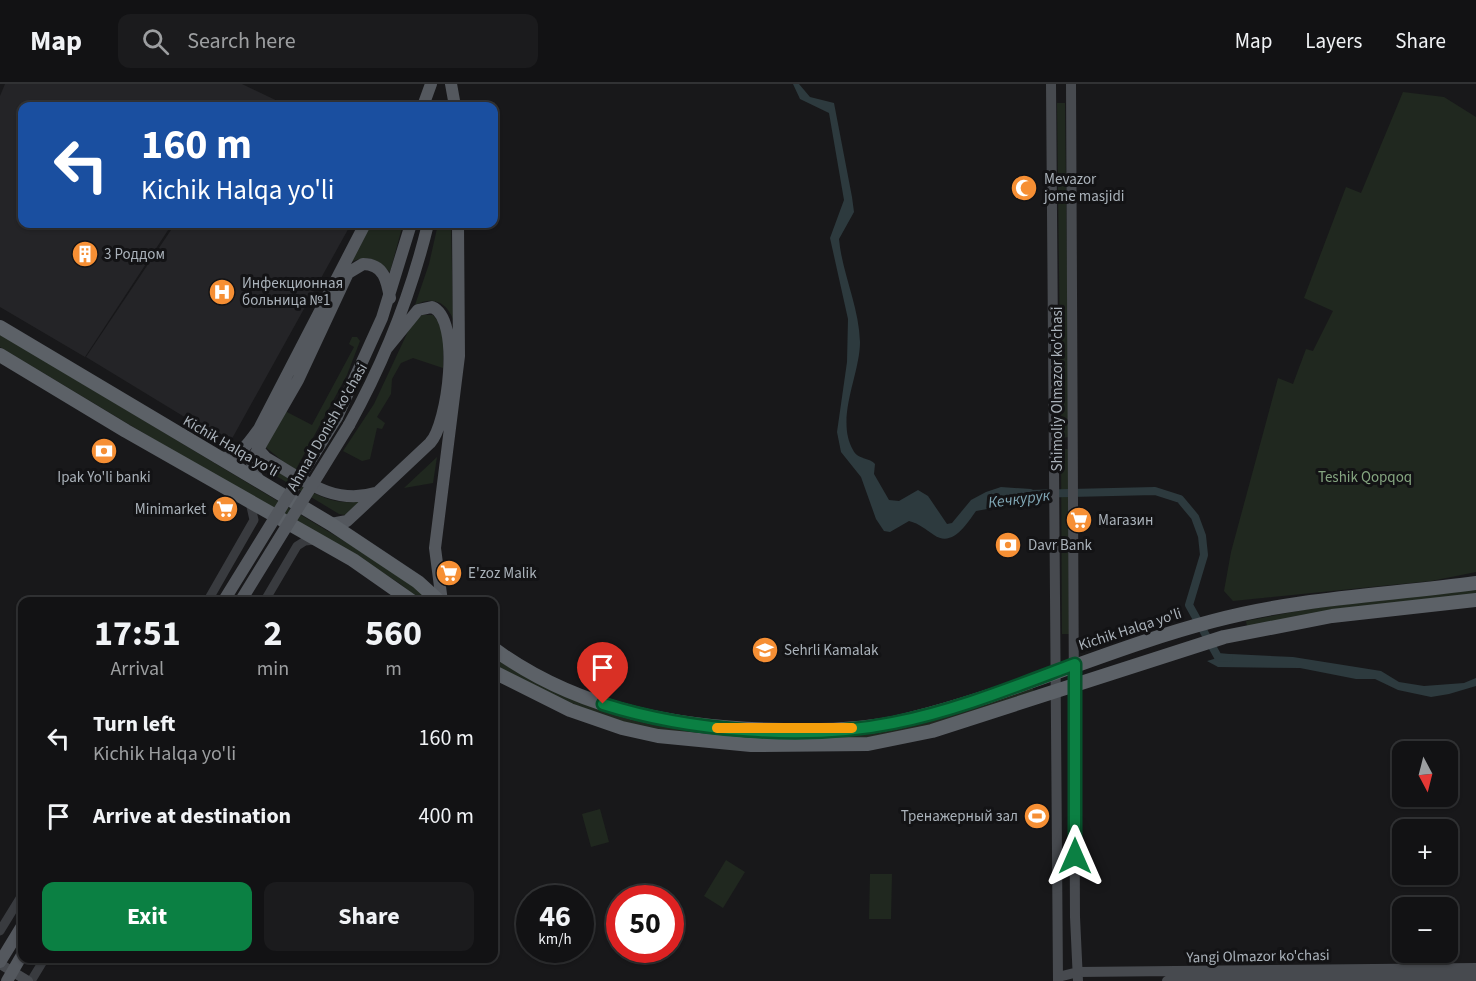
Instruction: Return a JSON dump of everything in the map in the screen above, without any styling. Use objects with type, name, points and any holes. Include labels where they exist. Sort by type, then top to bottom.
[{"type":"highway","name":"Kichik Halqa yo'li","points":[[0,327],[331,524],[418,582],[435,597]]},
{"type":"highway","points":[[0,355],[320,541],[405,597]]},
{"type":"highway","name":"Kichik Halqa yo'li","points":[[498,652],[544,680],[603,704],[663,721],[727,729],[818,730],[890,724],[926,715],[1075,664],[1216,620],[1287,607],[1476,583]]},
{"type":"highway","points":[[498,674],[555,704],[622,728],[679,740],[803,746],[888,741],[932,731],[1222,638],[1332,616],[1476,600]]},
{"type":"main road","points":[[425,102],[433,84]]},
{"type":"main road","points":[[432,102],[433,84]]},
{"type":"main road","points":[[449,102],[451,84]]},
{"type":"main road","points":[[451,84],[454,102]]},
{"type":"main road","name":"Shimoliy Olmazor ko'chasi","points":[[1052,84],[1058,671],[1058,979]]},
{"type":"main road","name":"Shimoliy Olmazor ko'chasi","points":[[1071,84],[1077,978]]},
{"type":"main road","points":[[216,457],[226,459],[238,454],[259,429],[363,228]]},
{"type":"main road","name":"Ahmad Donish ko'chasi","points":[[226,597],[338,417],[390,298],[410,228]]},
{"type":"main road","name":"Ahmad Donish ko'chasi","points":[[243,597],[349,425],[387,348],[427,228]]},
{"type":"main road","points":[[440,597],[435,548],[459,356],[458,228]]},
{"type":"main road","points":[[260,482],[252,465],[258,449],[298,380],[350,271],[363,264],[376,267],[386,278],[390,298]]},
{"type":"main road","points":[[331,524],[347,521],[430,443],[439,430],[450,356],[444,317],[432,307],[418,310],[387,348]]},
{"type":"main road","points":[[259,429],[258,449],[266,458],[329,495],[347,497],[378,493],[392,485],[438,443],[452,420]]},
{"type":"main road","points":[[18,933],[0,963],[29,981]]},
{"type":"main road","points":[[7,981],[18,962]]},
{"type":"main road","name":"Yangi Olmazor ko'chasi","points":[[1058,979],[1476,968]]},
{"type":"main road","name":"Yangi Olmazor ko'chasi","points":[[1167,981],[1476,978]]},
{"type":"street","points":[[210,597],[254,520],[254,510],[248,500]]},
{"type":"street","points":[[267,597],[297,546],[307,540],[320,541]]},
{"type":"street","points":[[0,931],[18,902]]},
{"type":"street","points":[[29,981],[42,963]]},
{"type":"shaded area","points":[[5,84],[242,84],[280,102],[18,102],[18,228],[169,228],[85,357],[0,307],[0,96]]},
{"type":"shaded area","name":"Инфекционная больница №1","points":[[172,228],[349,228],[229,444],[86,357]]},
{"type":"green space","name":"Teshik Qopqoq","points":[[1403,92],[1444,97],[1476,117],[1476,572],[1431,581],[1233,601],[1224,591],[1231,552],[1278,378],[1293,384],[1306,349],[1313,351],[1333,311],[1304,298],[1346,187],[1361,193]]},
{"type":"green space","points":[[1057,103],[1065,103],[1069,437],[1061,438]]},
{"type":"green space","points":[[367,228],[402,228],[390,272],[372,259],[363,258],[351,262]]},
{"type":"green space","points":[[437,228],[451,228],[453,319],[446,308],[438,302],[427,301],[415,305],[429,264]]},
{"type":"green space","points":[[422,315],[433,315],[444,329],[443,368],[413,358],[401,363],[392,379],[391,394],[377,417],[385,423],[382,429],[377,428],[370,459],[362,461],[343,451],[374,404],[411,325]]},
{"type":"green space","points":[[0,334],[404,577],[426,597],[416,597],[399,583],[330,540],[185,458],[0,347]]},
{"type":"green space","points":[[352,337],[357,337],[360,341],[347,375],[295,471],[264,446],[285,411],[312,425],[354,347],[349,344]]},
{"type":"green space","points":[[1061,449],[1068,449],[1069,634],[1062,634]]},
{"type":"green space","points":[[259,455],[263,462],[322,497],[335,501],[361,501],[345,515],[339,514],[258,465]]},
{"type":"green space","points":[[437,457],[433,483],[404,488]]},
{"type":"green space","points":[[1476,588],[1476,594],[1247,626],[1246,621],[1308,609]]},
{"type":"green space","points":[[498,660],[567,697],[604,710],[680,727],[760,734],[852,733],[890,730],[935,720],[1032,686],[1034,691],[905,734],[850,739],[752,740],[661,731],[600,716],[522,681],[498,666]]},
{"type":"green space","points":[[600,809],[609,842],[591,847],[582,814]]},
{"type":"green space","points":[[726,860],[745,872],[723,908],[704,896]]},
{"type":"green space","points":[[870,874],[892,874],[891,919],[869,919]]},
{"type":"water","points":[[793,84],[799,84],[810,97],[834,103],[852,197],[854,212],[839,239],[843,264],[857,315],[860,342],[846,424],[853,450],[875,464],[874,474],[889,500],[899,501],[918,490],[928,496],[947,524],[952,523],[971,500],[986,492],[1001,487],[1031,489],[1039,493],[998,507],[976,511],[964,527],[953,536],[941,538],[909,521],[890,532],[884,531],[876,519],[861,477],[841,452],[837,432],[847,362],[848,319],[830,238],[844,200],[829,113],[800,99]]},
{"type":"water","points":[[1231,654],[1293,657],[1381,671],[1399,682],[1424,686],[1464,683],[1476,678],[1476,686],[1431,697],[1398,690],[1375,679],[1356,679],[1300,668],[1218,667],[1207,661]]},
{"type":"waterway","name":"Кечкурук","points":[[1028,494],[1155,491],[1180,499],[1195,517],[1202,536],[1204,555],[1189,605],[1218,657],[1229,658]]},
{"type":"slow traffic","points":[[717,728],[806,730],[852,728]]},
{"type":"place","name":"Mevazor jome masjidi","points":[[1024,188]]},
{"type":"place","name":"3 Роддом","points":[[85,254]]},
{"type":"place","name":"Инфекционная больница №1","points":[[222,292]]},
{"type":"place","name":"Ipak Yo'li banki","points":[[104,451]]},
{"type":"place","name":"Minimarket","points":[[225,509]]},
{"type":"place","name":"Магазин","points":[[1079,520]]},
{"type":"place","name":"Davr Bank","points":[[1008,545]]},
{"type":"place","name":"E'zoz Malik","points":[[449,573]]},
{"type":"place","name":"Sehrli Kamalak","points":[[765,650]]},
{"type":"place","name":"Тренажерный зал","points":[[1037,816]]},
{"type":"route","points":[[603,704],[663,721],[713,728],[806,730],[862,728],[926,715],[1075,664],[1075,856]]}]
